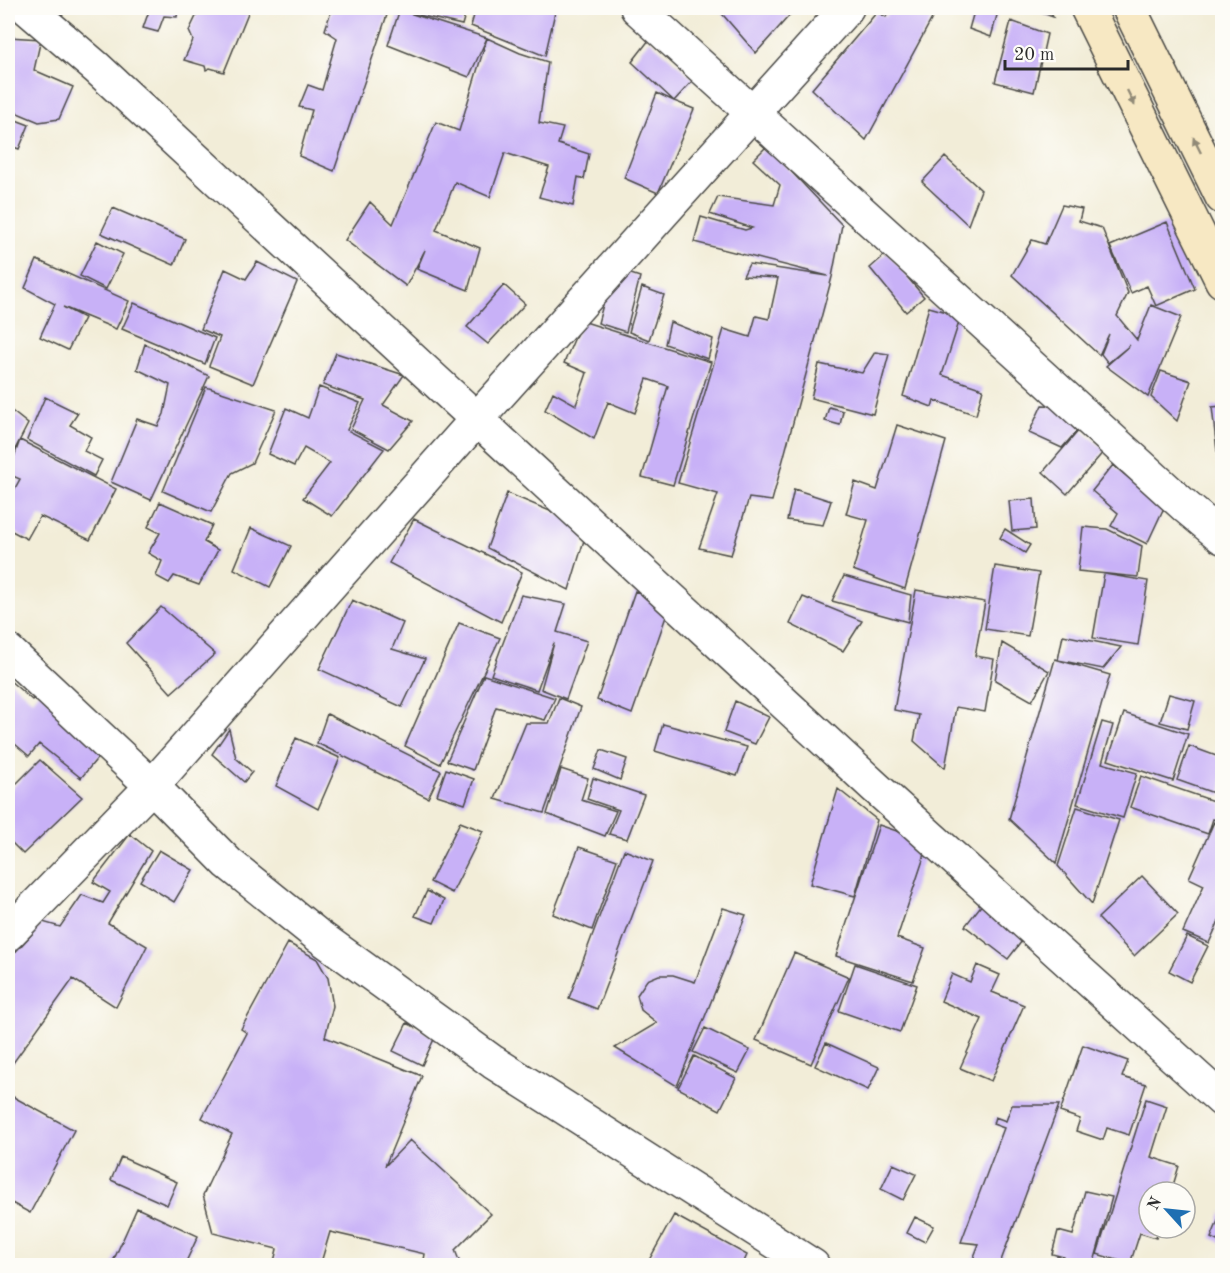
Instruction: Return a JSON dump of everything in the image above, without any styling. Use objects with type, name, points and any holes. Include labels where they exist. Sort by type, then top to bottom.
[{"type":"street","points":[[27,8],[97,68],[875,787],[1222,1100]]},
{"type":"street","points":[[637,8],[1177,499],[1222,537]]},
{"type":"street","points":[[8,934],[152,786],[477,419],[847,8]]},
{"type":"street","points":[[1087,8],[1222,281]]},
{"type":"street","points":[[1129,8],[1222,197]]},
{"type":"street","points":[[8,651],[152,786],[228,862],[316,934],[493,1062],[813,1266]]},
{"type":"building","points":[[150,8],[178,8],[177,17],[164,16],[158,32],[143,28]]},
{"type":"building","points":[[200,8],[250,8],[224,72],[210,68],[206,70],[205,66],[184,60],[193,40],[189,31]]},
{"type":"building","points":[[332,8],[376,8],[388,12],[334,171],[299,156],[312,110],[299,107],[308,85],[322,90],[337,38],[325,30]]},
{"type":"building","points":[[395,8],[467,8],[462,25],[406,12],[487,38],[469,77],[388,45],[400,9]]},
{"type":"building","points":[[476,8],[556,8],[545,56],[471,26]]},
{"type":"building","points":[[717,8],[796,8],[756,53]]},
{"type":"building","points":[[890,8],[929,8],[936,11],[866,140],[812,89],[877,12],[886,17]]},
{"type":"building","points":[[975,8],[999,8],[991,37],[969,29]]},
{"type":"building","points":[[1028,8],[1049,8],[1053,17]]},
{"type":"building","points":[[1011,21],[1047,34],[1034,92],[995,82]]},
{"type":"building","points":[[8,37],[41,39],[34,70],[73,87],[59,119],[39,122],[8,109]]},
{"type":"building","points":[[487,38],[520,53],[548,62],[539,123],[563,128],[558,144],[589,154],[584,179],[578,177],[573,206],[539,197],[549,167],[505,153],[490,197],[455,182],[436,230],[480,248],[468,290],[417,269],[425,250],[406,286],[345,240],[370,202],[393,224],[436,122],[459,131]]},
{"type":"building","points":[[649,40],[694,79],[674,101],[632,62]]},
{"type":"building","points":[[657,93],[694,109],[658,193],[624,178]]},
{"type":"building","points":[[8,117],[29,125],[19,149],[8,145]]},
{"type":"building","points":[[767,146],[842,225],[832,277],[772,501],[749,498],[731,555],[699,548],[718,494],[678,483],[724,329],[750,337],[756,316],[769,319],[778,278],[743,276],[749,264],[828,276],[694,242],[701,217],[745,230],[752,228],[710,214],[718,197],[774,205],[780,185],[753,160]]},
{"type":"building","points":[[945,157],[981,190],[968,225],[922,182]]},
{"type":"building","points":[[1062,205],[1082,209],[1079,221],[1102,228],[1128,293],[1117,316],[1137,340],[1151,305],[1181,317],[1148,397],[1106,366],[1130,345],[1108,363],[1101,354],[1109,334],[1099,355],[1012,275],[1032,240],[1045,244]]},
{"type":"building","points":[[113,208],[185,239],[174,265],[101,233]]},
{"type":"building","points":[[1167,222],[1195,289],[1156,306],[1147,286],[1131,293],[1110,246]]},
{"type":"building","points":[[97,241],[123,254],[106,289],[80,276]]},
{"type":"building","points":[[887,253],[924,297],[906,312],[870,268]]},
{"type":"building","points":[[37,260],[129,301],[116,329],[63,307],[84,318],[68,350],[40,337],[55,304],[25,288]]},
{"type":"building","points":[[257,262],[297,282],[253,384],[209,366],[220,337],[201,329],[225,269],[246,279]]},
{"type":"building","points":[[613,268],[640,277],[626,332],[598,323]]},
{"type":"building","points":[[504,285],[525,304],[488,344],[467,327]]},
{"type":"building","points":[[642,287],[664,295],[649,340],[629,332]]},
{"type":"building","points":[[134,303],[215,338],[205,364],[122,329]]},
{"type":"building","points":[[929,307],[961,316],[942,375],[983,389],[976,415],[934,400],[932,407],[903,396]]},
{"type":"building","points":[[582,321],[711,362],[673,485],[642,477],[668,386],[647,379],[635,413],[608,402],[594,439],[545,410],[553,392],[576,405],[587,373],[564,363]]},
{"type":"building","points":[[670,322],[713,339],[708,359],[665,344]]},
{"type":"building","points":[[145,344],[209,376],[151,500],[111,482],[137,419],[158,426],[164,414],[170,385],[137,369]]},
{"type":"building","points":[[875,352],[889,354],[873,414],[811,398],[819,364],[862,373]]},
{"type":"building","points":[[336,353],[404,375],[383,405],[413,421],[389,449],[351,429],[365,400],[323,385]]},
{"type":"building","points":[[1161,371],[1191,381],[1177,421],[1151,397]]},
{"type":"building","points":[[206,387],[276,410],[252,463],[232,473],[211,512],[163,491]]},
{"type":"building","points":[[319,387],[360,403],[347,430],[384,449],[332,516],[303,498],[330,463],[304,448],[294,466],[268,454],[286,408],[308,418]]},
{"type":"building","points":[[45,397],[78,413],[70,425],[91,437],[84,451],[102,460],[94,476],[27,440]]},
{"type":"building","points":[[1042,405],[1062,406],[1083,424],[1062,448],[1029,433]]},
{"type":"building","points":[[1222,406],[1222,452],[1217,451],[1212,407]]},
{"type":"building","points":[[829,407],[843,411],[840,425],[825,421]]},
{"type":"building","points":[[8,408],[28,424],[10,459],[8,458]]},
{"type":"building","points":[[897,425],[946,441],[905,589],[853,570],[868,520],[846,514],[855,482],[877,490]]},
{"type":"building","points":[[1080,429],[1105,450],[1067,494],[1043,472]]},
{"type":"building","points":[[20,440],[116,489],[90,540],[40,516],[27,539],[8,529],[8,501],[20,479],[8,474]]},
{"type":"building","points":[[1113,465],[1136,484],[1168,499],[1147,544],[1111,526],[1118,513],[1092,491]]},
{"type":"building","points":[[794,489],[831,501],[823,525],[787,520]]},
{"type":"building","points":[[507,493],[588,527],[569,590],[487,548]]},
{"type":"building","points":[[1034,499],[1036,529],[1012,531],[1009,501]]},
{"type":"building","points":[[160,502],[212,525],[204,542],[218,550],[199,585],[174,576],[169,583],[156,576],[162,561],[148,553],[160,533],[148,527]]},
{"type":"building","points":[[414,519],[522,572],[501,622],[389,563]]},
{"type":"building","points":[[1083,527],[1107,529],[1142,546],[1138,577],[1078,571]]},
{"type":"building","points":[[251,528],[291,546],[270,587],[234,569]]},
{"type":"building","points":[[1005,529],[1030,545],[1025,553],[1000,538]]},
{"type":"building","points":[[995,566],[1039,573],[1028,636],[985,629]]},
{"type":"building","points":[[1104,574],[1148,581],[1138,645],[1093,638]]},
{"type":"building","points":[[844,576],[911,595],[908,622],[832,601]]},
{"type":"building","points":[[916,590],[985,602],[975,656],[994,659],[985,712],[956,707],[945,768],[914,741],[919,715],[894,710]]},
{"type":"building","points":[[635,591],[670,605],[632,714],[597,700]]},
{"type":"building","points":[[521,595],[566,604],[557,632],[587,641],[566,699],[541,689],[554,643],[537,690],[491,675]]},
{"type":"building","points":[[803,597],[862,621],[843,651],[790,624]]},
{"type":"building","points":[[352,600],[403,623],[392,649],[425,659],[402,707],[319,669]]},
{"type":"building","points":[[161,607],[215,654],[171,693],[126,643]]},
{"type":"building","points":[[459,623],[500,638],[440,764],[405,746]]},
{"type":"building","points":[[1063,635],[1121,647],[1103,669],[1058,660]]},
{"type":"building","points":[[1002,643],[1049,671],[1032,701],[995,680]]},
{"type":"building","points":[[1055,659],[1110,675],[1056,863],[1009,819]]},
{"type":"building","points":[[484,675],[555,698],[545,720],[496,707],[473,770],[447,761]]},
{"type":"building","points":[[8,679],[32,700],[39,691],[104,750],[81,778],[39,744],[29,756],[8,738]]},
{"type":"building","points":[[1169,694],[1195,701],[1187,729],[1160,722]]},
{"type":"building","points":[[559,698],[581,707],[544,813],[495,799],[526,723],[549,723]]},
{"type":"building","points":[[735,701],[769,717],[755,744],[724,732]]},
{"type":"building","points":[[1124,713],[1188,734],[1173,781],[1108,760]]},
{"type":"building","points":[[327,714],[441,771],[428,798],[317,743]]},
{"type":"building","points":[[1102,722],[1113,725],[1102,763],[1137,773],[1123,818],[1077,804]]},
{"type":"building","points":[[663,724],[747,747],[737,776],[655,751]]},
{"type":"building","points":[[229,729],[236,758],[252,772],[244,782],[212,754]]},
{"type":"building","points":[[296,738],[340,758],[318,809],[276,786]]},
{"type":"building","points":[[1189,746],[1222,758],[1222,796],[1177,780]]},
{"type":"building","points":[[601,750],[627,759],[620,780],[594,769]]},
{"type":"building","points":[[40,760],[82,797],[23,854],[8,839],[8,792]]},
{"type":"building","points":[[446,769],[474,779],[465,804],[437,795]]},
{"type":"building","points":[[561,769],[588,778],[581,800],[616,811],[605,836],[547,814]]},
{"type":"building","points":[[1141,776],[1222,804],[1222,822],[1213,819],[1208,834],[1130,807]]},
{"type":"building","points":[[593,778],[644,795],[627,839],[609,834],[619,810],[587,799]]},
{"type":"building","points":[[838,789],[877,820],[855,896],[810,884]]},
{"type":"building","points":[[1077,807],[1119,820],[1092,904],[1058,866]]},
{"type":"building","points":[[460,822],[483,831],[452,893],[430,882]]},
{"type":"building","points":[[1214,822],[1222,826],[1222,914],[1209,943],[1183,932],[1204,885],[1189,878]]},
{"type":"building","points":[[879,825],[929,842],[897,938],[925,948],[913,981],[836,956]]},
{"type":"building","points":[[130,834],[151,851],[108,923],[147,946],[116,1007],[73,979],[8,1070],[8,1004],[11,998],[8,996],[8,960],[43,922],[60,927],[82,895],[103,903],[110,892],[93,882]]},
{"type":"building","points":[[579,847],[617,860],[592,930],[553,914]]},
{"type":"building","points":[[159,850],[193,870],[174,902],[140,881]]},
{"type":"building","points":[[624,850],[653,861],[597,1009],[569,998]]},
{"type":"building","points":[[1142,876],[1178,914],[1134,956],[1098,918]]},
{"type":"building","points":[[427,891],[444,900],[434,923],[415,916]]},
{"type":"building","points":[[983,903],[1025,937],[1008,959],[965,926]]},
{"type":"building","points":[[723,908],[746,915],[677,1086],[615,1048],[657,1023],[641,1010],[637,995],[647,980],[659,975],[673,975],[695,982]]},
{"type":"building","points":[[1187,936],[1208,946],[1190,982],[1169,971]]},
{"type":"building","points":[[288,943],[317,959],[328,978],[333,1006],[325,1037],[422,1076],[385,1166],[410,1140],[491,1214],[455,1250],[460,1263],[467,1266],[423,1266],[425,1254],[330,1232],[320,1266],[273,1266],[277,1249],[213,1233],[203,1195],[232,1134],[202,1118],[247,1033],[241,1029]]},
{"type":"building","points":[[794,953],[849,977],[811,1064],[756,1040]]},
{"type":"building","points":[[855,964],[917,985],[900,1032],[839,1011]]},
{"type":"building","points":[[977,965],[1000,975],[992,992],[1024,1005],[991,1081],[960,1068],[982,1019],[941,1001],[952,974],[970,982]]},
{"type":"building","points":[[407,1023],[435,1037],[422,1065],[393,1051]]},
{"type":"building","points":[[705,1028],[750,1050],[738,1073],[693,1052]]},
{"type":"building","points":[[826,1043],[879,1067],[868,1090],[815,1066]]},
{"type":"building","points":[[1083,1045],[1128,1061],[1122,1077],[1146,1084],[1129,1135],[1107,1128],[1103,1140],[1076,1131],[1080,1119],[1060,1112]]},
{"type":"building","points":[[694,1056],[736,1078],[720,1110],[678,1088]]},
{"type":"building","points":[[8,1094],[74,1130],[30,1213],[8,1201]]},
{"type":"building","points":[[1146,1099],[1167,1106],[1151,1157],[1179,1166],[1175,1180],[1137,1180],[1138,1240],[1130,1264],[1097,1254]]},
{"type":"building","points":[[1012,1105],[1059,1105],[999,1266],[980,1266],[972,1262],[979,1244],[961,1242],[1004,1128],[993,1124],[995,1117],[1006,1121]]},
{"type":"building","points":[[121,1157],[177,1182],[167,1205],[111,1180]]},
{"type":"building","points":[[893,1164],[916,1174],[903,1200],[881,1189]]},
{"type":"building","points":[[1085,1191],[1112,1197],[1093,1266],[1062,1266],[1064,1257],[1052,1254],[1058,1231],[1073,1235]]},
{"type":"building","points":[[137,1208],[198,1236],[184,1266],[111,1266]]},
{"type":"building","points":[[1222,1211],[1222,1243],[1211,1238]]},
{"type":"building","points":[[674,1215],[747,1255],[742,1266],[655,1266],[648,1262]]},
{"type":"building","points":[[915,1217],[934,1226],[925,1242],[907,1233]]}]
